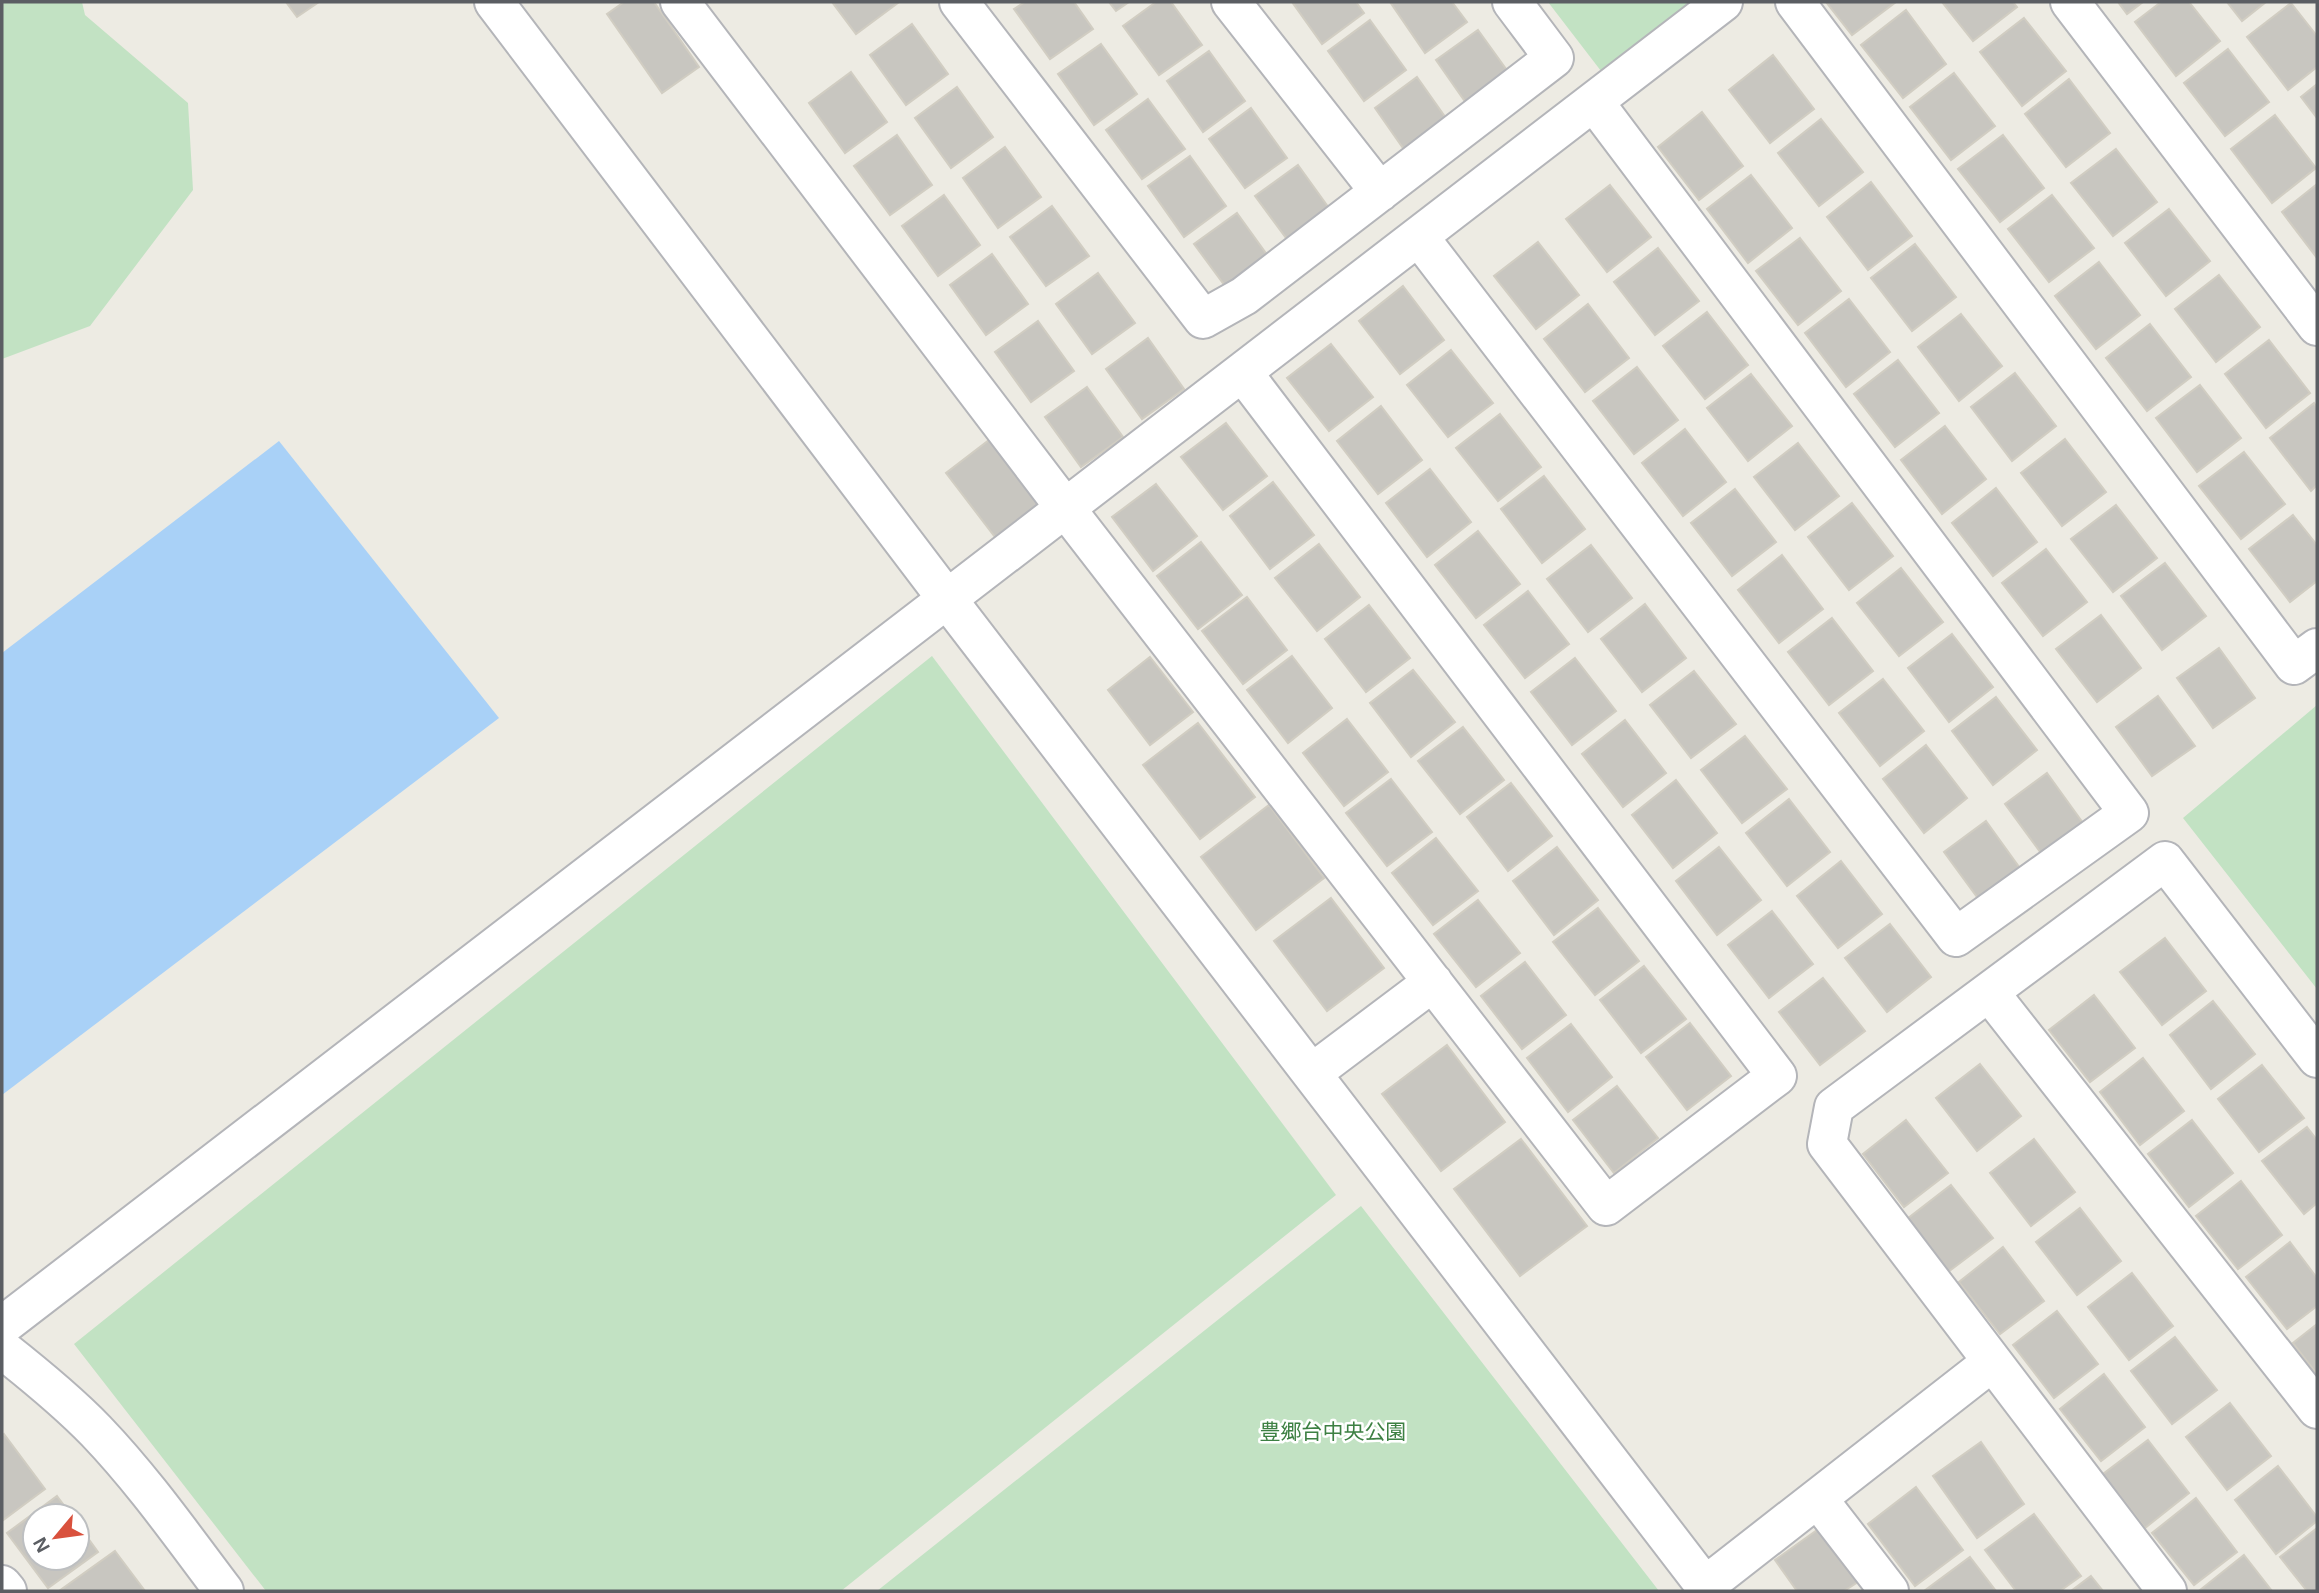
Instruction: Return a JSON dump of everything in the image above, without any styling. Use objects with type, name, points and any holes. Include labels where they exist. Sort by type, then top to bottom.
[{"type":"street","points":[[494,2],[947,599],[1707,1589],[1992,1363]]},
{"type":"street","points":[[680,2],[1066,509],[1606,1206],[1777,1076],[1243,373]]},
{"type":"street","points":[[958,2],[1203,319],[1244,296],[1554,58],[1512,2]]},
{"type":"street","points":[[1231,2],[1380,192]]},
{"type":"street","points":[[2,1326],[1723,2]]},
{"type":"street","points":[[1795,2],[2294,665],[2317,648]]},
{"type":"street","points":[[2070,2],[2317,326]]},
{"type":"street","points":[[1419,237],[1956,937],[2129,813],[1594,102]]},
{"type":"street","points":[[2167,1591],[1827,1144],[1834,1107],[2165,861],[2317,1058]]},
{"type":"street","points":[[1312,1073],[1433,982]]},
{"type":"street","points":[[1989,992],[2317,1409]]},
{"type":"street","points":[[2,1349],[49,1386],[96,1431],[141,1482],[224,1591]]},
{"type":"street","points":[[1818,1499],[1889,1591]]},
{"type":"street","points":[[2,1585],[7,1591]]},
{"type":"green space","points":[[2,2],[82,2],[85,15],[188,103],[193,190],[90,326],[2,359]]},
{"type":"green space","points":[[1548,2],[1692,2],[1601,71]]},
{"type":"green space","points":[[932,656],[1336,1195],[841,1591],[266,1591],[74,1344]]},
{"type":"green space","points":[[2317,705],[2317,989],[2183,818]]},
{"type":"green space","name":"豊郷台中央公園","points":[[1361,1206],[1659,1591],[877,1591]]},
{"type":"water","points":[[279,441],[499,718],[2,1095],[2,653]]},
{"type":"building","points":[[286,2],[319,2],[297,17]]},
{"type":"building","points":[[624,2],[654,2],[699,67],[662,93],[607,14]]},
{"type":"building","points":[[832,2],[897,2],[898,3],[856,34]]},
{"type":"building","points":[[1025,2],[1074,2],[1093,29],[1050,59],[1014,9]]},
{"type":"building","points":[[1109,2],[1129,2],[1116,11]]},
{"type":"building","points":[[1156,2],[1171,2],[1202,45],[1159,75],[1123,26]]},
{"type":"building","points":[[1292,2],[1356,2],[1364,13],[1322,44]]},
{"type":"building","points":[[1390,2],[1452,2],[1467,22],[1425,53]]},
{"type":"building","points":[[1826,2],[1896,2],[1852,35]]},
{"type":"building","points":[[1942,2],[2013,2],[2017,7],[1973,41]]},
{"type":"building","points":[[2118,2],[2143,2],[2127,14]]},
{"type":"building","points":[[2161,2],[2189,2],[2220,41],[2176,76],[2135,22]]},
{"type":"building","points":[[2227,2],[2266,2],[2242,21]]},
{"type":"building","points":[[2291,3],[2317,36],[2317,67],[2288,90],[2247,37]]},
{"type":"building","points":[[1906,10],[1946,64],[1903,98],[1861,45]]},
{"type":"building","points":[[2024,18],[2066,71],[2022,106],[1980,52]]},
{"type":"building","points":[[1370,20],[1406,70],[1364,101],[1328,51]]},
{"type":"building","points":[[912,24],[948,74],[906,105],[870,55]]},
{"type":"building","points":[[1478,30],[1514,80],[1471,110],[1436,60]]},
{"type":"building","points":[[1101,44],[1137,94],[1094,125],[1058,74]]},
{"type":"building","points":[[2228,49],[2269,102],[2225,136],[2184,83]]},
{"type":"building","points":[[1209,51],[1245,101],[1203,132],[1167,81]]},
{"type":"building","points":[[1773,55],[1814,109],[1770,143],[1729,90]]},
{"type":"building","points":[[851,72],[887,122],[845,153],[809,103]]},
{"type":"building","points":[[1954,73],[1995,126],[1951,160],[1910,107]]},
{"type":"building","points":[[1417,77],[1453,128],[1410,158],[1375,108]]},
{"type":"building","points":[[2069,79],[2110,133],[2066,167],[2025,114]]},
{"type":"building","points":[[2317,84],[2317,118],[2301,97]]},
{"type":"building","points":[[957,87],[993,137],[951,168],[915,118]]},
{"type":"building","points":[[1148,99],[1185,149],[1142,179],[1106,130]]},
{"type":"building","points":[[1251,108],[1287,158],[1245,188],[1209,139]]},
{"type":"building","points":[[1702,112],[1743,166],[1699,200],[1658,147]]},
{"type":"building","points":[[2275,115],[2316,168],[2272,203],[2231,149]]},
{"type":"building","points":[[1821,119],[1863,172],[1819,206],[1778,153]]},
{"type":"building","points":[[897,135],[932,185],[890,215],[854,166]]},
{"type":"building","points":[[2003,135],[2044,188],[2000,222],[1958,169]]},
{"type":"building","points":[[1005,147],[1041,197],[998,228],[963,178]]},
{"type":"building","points":[[2116,149],[2157,202],[2113,236],[2071,183]]},
{"type":"building","points":[[1190,156],[1226,206],[1184,237],[1148,186]]},
{"type":"building","points":[[1298,165],[1334,215],[1292,246],[1255,196]]},
{"type":"building","points":[[1751,175],[1792,228],[1748,263],[1707,209]]},
{"type":"building","points":[[1871,182],[1912,236],[1868,270],[1827,217]]},
{"type":"building","points":[[2317,184],[2317,258],[2282,212]]},
{"type":"building","points":[[1610,185],[1651,237],[1607,272],[1566,219]]},
{"type":"building","points":[[944,195],[980,245],[938,276],[902,226]]},
{"type":"building","points":[[2052,195],[2094,248],[2049,282],[2008,229]]},
{"type":"building","points":[[1052,206],[1089,256],[1046,286],[1010,237]]},
{"type":"building","points":[[2169,209],[2210,261],[2166,296],[2125,243]]},
{"type":"building","points":[[1237,213],[1273,263],[1231,294],[1194,244]]},
{"type":"building","points":[[1800,238],[1841,291],[1798,325],[1756,271]]},
{"type":"building","points":[[1538,242],[1579,295],[1536,329],[1494,276]]},
{"type":"building","points":[[1915,244],[1956,297],[1912,331],[1871,278]]},
{"type":"building","points":[[1658,248],[1699,301],[1655,335],[1614,282]]},
{"type":"building","points":[[992,254],[1028,304],[986,335],[950,285]]},
{"type":"building","points":[[2099,262],[2140,315],[2096,349],[2055,296]]},
{"type":"building","points":[[1098,273],[1135,323],[1092,354],[1056,304]]},
{"type":"building","points":[[2219,275],[2260,327],[2216,362],[2175,309]]},
{"type":"building","points":[[1403,286],[1444,340],[1400,374],[1359,321]]},
{"type":"building","points":[[1849,299],[1890,352],[1846,387],[1805,333]]},
{"type":"building","points":[[1588,304],[1629,358],[1585,392],[1544,339]]},
{"type":"building","points":[[1707,312],[1748,365],[1705,399],[1663,346]]},
{"type":"building","points":[[1961,314],[2002,366],[1959,401],[1918,347]]},
{"type":"building","points":[[1038,321],[1074,371],[1031,402],[995,352]]},
{"type":"building","points":[[2150,324],[2191,377],[2147,411],[2106,358]]},
{"type":"building","points":[[1148,338],[1184,389],[1142,419],[1106,369]]},
{"type":"building","points":[[2269,340],[2310,393],[2266,428],[2225,374]]},
{"type":"building","points":[[1331,344],[1373,397],[1329,431],[1287,378]]},
{"type":"building","points":[[1451,350],[1493,403],[1448,437],[1407,385]]},
{"type":"building","points":[[1898,360],[1939,413],[1895,447],[1854,394]]},
{"type":"building","points":[[1637,367],[1678,420],[1634,454],[1593,401]]},
{"type":"building","points":[[2015,373],[2056,426],[2012,461],[1971,407]]},
{"type":"building","points":[[1751,374],[1792,426],[1748,461],[1707,408]]},
{"type":"building","points":[[2200,385],[2241,438],[2197,472],[2156,418]]},
{"type":"building","points":[[1087,387],[1123,437],[1081,467],[1045,417]]},
{"type":"building","points":[[2314,403],[2317,408],[2317,485],[2311,491],[2270,438]]},
{"type":"building","points":[[1381,406],[1422,460],[1378,494],[1337,441]]},
{"type":"building","points":[[1500,414],[1541,467],[1498,501],[1456,448]]},
{"type":"building","points":[[1226,423],[1267,476],[1223,510],[1181,457]]},
{"type":"building","points":[[1945,426],[1986,479],[1942,514],[1901,460]]},
{"type":"building","points":[[1685,429],[1726,482],[1683,516],[1642,463]]},
{"type":"building","points":[[993,437],[1042,502],[995,537],[946,473]]},
{"type":"building","points":[[2065,439],[2106,492],[2062,526],[2021,473]]},
{"type":"building","points":[[1798,443],[1839,496],[1795,530],[1754,477]]},
{"type":"building","points":[[2244,452],[2285,504],[2241,539],[2199,486]]},
{"type":"building","points":[[1430,469],[1471,522],[1427,557],[1386,503]]},
{"type":"building","points":[[1544,476],[1585,529],[1542,563],[1501,509]]},
{"type":"building","points":[[1273,482],[1314,535],[1270,569],[1230,516]]},
{"type":"building","points":[[1156,484],[1197,536],[1153,571],[1112,517]]},
{"type":"building","points":[[1996,488],[2037,542],[1993,576],[1952,523]]},
{"type":"building","points":[[1735,489],[1776,542],[1732,576],[1691,523]]},
{"type":"building","points":[[1852,503],[1893,556],[1849,590],[1808,537]]},
{"type":"building","points":[[2116,505],[2157,558],[2113,592],[2071,539]]},
{"type":"building","points":[[2293,515],[2317,545],[2317,581],[2290,602],[2249,549]]},
{"type":"building","points":[[1478,531],[1520,584],[1476,618],[1435,565]]},
{"type":"building","points":[[1201,542],[1242,595],[1198,629],[1157,576]]},
{"type":"building","points":[[1319,544],[1360,597],[1317,631],[1275,578]]},
{"type":"building","points":[[1591,545],[1632,598],[1588,632],[1547,579]]},
{"type":"building","points":[[2046,549],[2087,602],[2043,636],[2002,583]]},
{"type":"building","points":[[1782,555],[1823,609],[1779,643],[1738,590]]},
{"type":"building","points":[[2165,563],[2206,616],[2162,650],[2121,596]]},
{"type":"building","points":[[1901,568],[1943,622],[1899,656],[1857,603]]},
{"type":"building","points":[[1528,591],[1569,644],[1525,678],[1484,625]]},
{"type":"building","points":[[1247,597],[1287,650],[1243,684],[1202,631]]},
{"type":"building","points":[[1645,604],[1686,658],[1642,692],[1601,639]]},
{"type":"building","points":[[1369,605],[1410,658],[1366,692],[1325,639]]},
{"type":"building","points":[[2101,615],[2141,668],[2097,702],[2056,649]]},
{"type":"building","points":[[1832,618],[1873,671],[1829,705],[1788,652]]},
{"type":"building","points":[[1952,634],[1993,687],[1949,722],[1908,668]]},
{"type":"building","points":[[2219,648],[2255,698],[2213,728],[2177,678]]},
{"type":"building","points":[[1292,656],[1332,708],[1288,743],[1247,690]]},
{"type":"building","points":[[1150,657],[1193,712],[1150,745],[1108,690]]},
{"type":"building","points":[[1575,658],[1616,711],[1572,745],[1531,692]]},
{"type":"building","points":[[1413,670],[1455,722],[1411,757],[1370,703]]},
{"type":"building","points":[[1694,671],[1736,724],[1691,758],[1650,705]]},
{"type":"building","points":[[1883,679],[1924,731],[1880,766],[1839,713]]},
{"type":"building","points":[[2158,696],[2195,746],[2152,776],[2116,727]]},
{"type":"building","points":[[1996,697],[2037,750],[1993,785],[1952,731]]},
{"type":"building","points":[[1347,719],[1388,772],[1344,806],[1303,753]]},
{"type":"building","points":[[1625,720],[1666,773],[1623,807],[1582,754]]},
{"type":"building","points":[[1198,723],[1255,797],[1200,839],[1143,765]]},
{"type":"building","points":[[1463,727],[1504,780],[1460,814],[1418,761]]},
{"type":"building","points":[[1745,736],[1787,789],[1742,823],[1701,770]]},
{"type":"building","points":[[1926,745],[1967,798],[1924,833],[1883,779]]},
{"type":"building","points":[[2047,773],[2083,823],[2041,853],[2005,804]]},
{"type":"building","points":[[1391,779],[1432,832],[1387,866],[1346,813]]},
{"type":"building","points":[[1676,780],[1717,833],[1673,868],[1632,815]]},
{"type":"building","points":[[1511,783],[1552,836],[1508,871],[1467,817]]},
{"type":"building","points":[[1789,799],[1830,852],[1787,886],[1746,833]]},
{"type":"building","points":[[1269,805],[1324,878],[1256,930],[1201,857]]},
{"type":"building","points":[[1986,821],[2022,871],[1980,901],[1944,852]]},
{"type":"building","points":[[1436,838],[1478,891],[1433,925],[1392,873]]},
{"type":"building","points":[[1557,847],[1598,900],[1554,935],[1513,881]]},
{"type":"building","points":[[1719,847],[1761,900],[1717,935],[1676,881]]},
{"type":"building","points":[[1841,861],[1882,914],[1838,948],[1797,896]]},
{"type":"building","points":[[1331,898],[1384,968],[1327,1011],[1274,941]]},
{"type":"building","points":[[1478,900],[1520,953],[1476,987],[1434,934]]},
{"type":"building","points":[[1598,908],[1639,961],[1595,995],[1553,942]]},
{"type":"building","points":[[1772,911],[1813,964],[1769,998],[1728,945]]},
{"type":"building","points":[[1890,924],[1931,977],[1887,1012],[1845,958]]},
{"type":"building","points":[[2165,938],[2206,991],[2162,1025],[2120,972]]},
{"type":"building","points":[[1525,962],[1566,1015],[1522,1049],[1481,996]]},
{"type":"building","points":[[1644,966],[1686,1019],[1641,1053],[1600,1000]]},
{"type":"building","points":[[1823,978],[1865,1031],[1820,1065],[1779,1012]]},
{"type":"building","points":[[2094,995],[2135,1048],[2090,1082],[2049,1030]]},
{"type":"building","points":[[2213,1001],[2255,1054],[2211,1089],[2170,1035]]},
{"type":"building","points":[[1690,1023],[1731,1076],[1687,1110],[1646,1057]]},
{"type":"building","points":[[1571,1024],[1612,1077],[1568,1112],[1527,1058]]},
{"type":"building","points":[[1447,1045],[1505,1122],[1441,1171],[1382,1094]]},
{"type":"building","points":[[2143,1058],[2184,1111],[2140,1145],[2100,1092]]},
{"type":"building","points":[[1980,1064],[2021,1116],[1977,1151],[1936,1098]]},
{"type":"building","points":[[2262,1065],[2304,1118],[2259,1152],[2218,1099]]},
{"type":"building","points":[[1617,1086],[1658,1138],[1614,1173],[1573,1120]]},
{"type":"building","points":[[1906,1120],[1948,1173],[1904,1207],[1863,1154]]},
{"type":"building","points":[[2192,1120],[2233,1173],[2189,1207],[2148,1154]]},
{"type":"building","points":[[2307,1127],[2317,1140],[2317,1203],[2304,1214],[2262,1161]]},
{"type":"building","points":[[1521,1139],[1587,1226],[1520,1276],[1454,1189]]},
{"type":"building","points":[[2034,1139],[2075,1192],[2031,1226],[1990,1173]]},
{"type":"building","points":[[2241,1181],[2282,1235],[2238,1269],[2196,1216]]},
{"type":"building","points":[[1951,1185],[1993,1238],[1948,1272],[1907,1219]]},
{"type":"building","points":[[2080,1208],[2121,1261],[2077,1295],[2036,1242]]},
{"type":"building","points":[[2290,1242],[2317,1278],[2317,1306],[2287,1329],[2246,1277]]},
{"type":"building","points":[[2003,1247],[2044,1301],[2000,1334],[1959,1282]]},
{"type":"building","points":[[2132,1273],[2173,1326],[2129,1360],[2088,1307]]},
{"type":"building","points":[[2057,1311],[2098,1364],[2054,1398],[2013,1345]]},
{"type":"building","points":[[2317,1324],[2317,1374],[2293,1343]]},
{"type":"building","points":[[2175,1337],[2217,1390],[2172,1424],[2131,1371]]},
{"type":"building","points":[[2104,1374],[2145,1427],[2101,1461],[2060,1409]]},
{"type":"building","points":[[2230,1403],[2271,1456],[2227,1490],[2186,1437]]},
{"type":"building","points":[[4,1434],[45,1489],[28,1502],[21,1502],[21,1507],[2,1521]]},
{"type":"building","points":[[2148,1440],[2189,1493],[2145,1528],[2103,1474]]},
{"type":"building","points":[[1981,1442],[2024,1504],[1977,1538],[1933,1476]]},
{"type":"building","points":[[2278,1466],[2317,1517],[2317,1521],[2276,1554],[2235,1500]]},
{"type":"building","points":[[1916,1487],[1963,1550],[1915,1586],[1868,1524]]},
{"type":"building","points":[[57,1496],[62,1502],[49,1502]]},
{"type":"building","points":[[2196,1498],[2237,1552],[2194,1585],[2152,1533]]},
{"type":"building","points":[[2034,1514],[2081,1576],[2060,1591],[2016,1591],[1985,1550]]},
{"type":"building","points":[[21,1523],[21,1552],[7,1533]]},
{"type":"building","points":[[1820,1528],[1858,1582],[1844,1591],[1797,1591],[1775,1560]]},
{"type":"building","points":[[2317,1528],[2317,1591],[2307,1591],[2280,1557]]},
{"type":"building","points":[[91,1542],[98,1552],[91,1557]]},
{"type":"building","points":[[115,1551],[145,1591],[59,1591],[86,1572],[91,1572],[91,1568]]},
{"type":"building","points":[[2244,1555],[2272,1591],[2200,1590]]},
{"type":"building","points":[[1970,1557],[1996,1591],[1924,1591]]},
{"type":"building","points":[[36,1572],[70,1572],[48,1588]]},
{"type":"building","points":[[2091,1576],[2103,1591],[2071,1591]]}]
